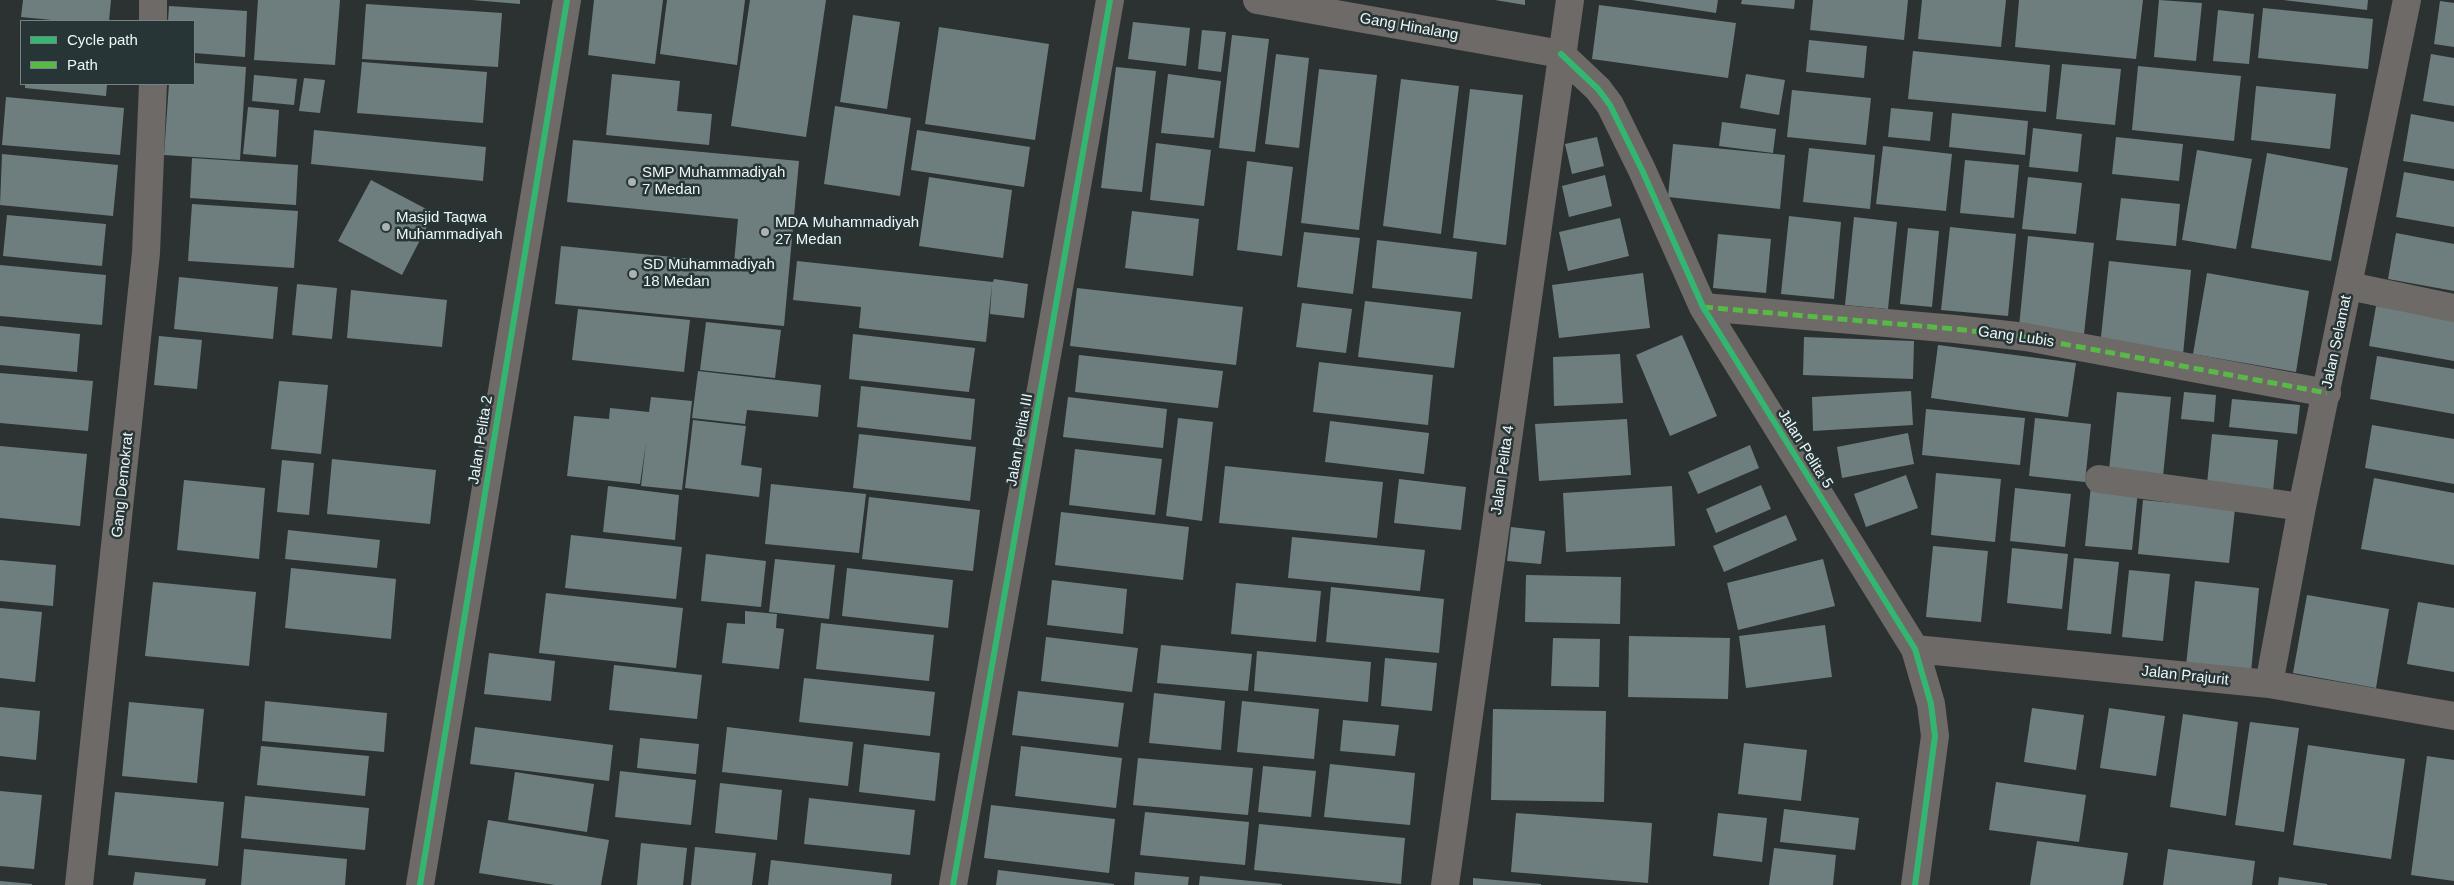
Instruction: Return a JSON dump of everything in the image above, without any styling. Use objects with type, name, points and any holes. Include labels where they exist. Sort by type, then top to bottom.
[{"type":"street","points":[[153,0],[153,20]]},
{"type":"street","name":"Jalan Pelita 2","points":[[420,885],[567,0]]},
{"type":"street","name":"Jalan Pelita III","points":[[952,885],[1110,0]]},
{"type":"street","name":"Gang Hinalang","points":[[1257,0],[1561,54]]},
{"type":"street","name":"Jalan Pelita 4","points":[[1445,885],[1570,0]]},
{"type":"street","name":"Jalan Selamat","points":[[2269,684],[2302,506],[2327,393],[2407,0]]},
{"type":"street","name":"Jalan Pelita 5","points":[[1561,54],[1598,89],[1610,105],[1642,170],[1703,307],[1915,649],[1931,704],[1935,736],[1915,885]]},
{"type":"street","name":"Gang Demokrat","points":[[79,885],[146,253],[153,85]]},
{"type":"street","points":[[2349,286],[2454,308]]},
{"type":"street","name":"Gang Lubis","points":[[1703,307],[1956,328],[2026,337],[2327,393]]},
{"type":"street","points":[[2099,479],[2302,506]]},
{"type":"street","name":"Jalan Prajurit","points":[[1915,649],[2269,684],[2454,716]]},
{"type":"building","points":[[23,0],[111,0],[109,20],[52,20],[21,17]]},
{"type":"building","points":[[258,0],[340,0],[335,65],[254,60]]},
{"type":"building","points":[[472,0],[520,0],[520,4]]},
{"type":"building","points":[[594,0],[663,0],[655,64],[588,55]]},
{"type":"building","points":[[667,0],[745,0],[737,65],[660,54]]},
{"type":"building","points":[[750,0],[826,0],[806,137],[731,126]]},
{"type":"building","points":[[1495,0],[1525,0],[1525,5]]},
{"type":"building","points":[[1632,0],[1718,0],[1716,13]]},
{"type":"building","points":[[1742,0],[1795,0],[1794,9],[1741,4]]},
{"type":"building","points":[[1813,0],[1908,0],[1904,40],[1810,30]]},
{"type":"building","points":[[1922,0],[2006,0],[2001,47],[1918,39]]},
{"type":"building","points":[[2019,0],[2143,0],[2136,59],[2015,47]]},
{"type":"building","points":[[2159,0],[2202,3],[2196,61],[2154,57]]},
{"type":"building","points":[[2283,0],[2368,0],[2367,10]]},
{"type":"building","points":[[2440,1],[2454,3],[2454,47],[2434,44]]},
{"type":"building","points":[[366,4],[502,13],[498,67],[362,59]]},
{"type":"building","points":[[1599,5],[1736,23],[1728,78],[1592,59]]},
{"type":"building","points":[[169,6],[247,11],[245,57],[195,53],[195,20],[168,20]]},
{"type":"building","points":[[2263,8],[2373,19],[2368,69],[2258,58]]},
{"type":"building","points":[[2218,10],[2254,14],[2249,64],[2213,61]]},
{"type":"building","points":[[853,15],[900,22],[887,109],[840,102]]},
{"type":"building","points":[[1133,22],[1190,28],[1186,66],[1128,59]]},
{"type":"building","points":[[939,27],[1049,44],[1035,140],[925,124]]},
{"type":"building","points":[[1202,30],[1226,32],[1221,72],[1198,69]]},
{"type":"building","points":[[1232,35],[1269,39],[1255,152],[1219,148]]},
{"type":"building","points":[[1809,40],[1867,46],[1864,78],[1806,72]]},
{"type":"building","points":[[1913,51],[2050,65],[2046,112],[1908,99]]},
{"type":"building","points":[[1276,54],[1309,58],[1299,148],[1265,144]]},
{"type":"building","points":[[2431,54],[2454,58],[2454,106],[2423,101]]},
{"type":"building","points":[[362,62],[487,72],[483,123],[357,113]]},
{"type":"building","points":[[195,63],[246,67],[240,160],[164,155],[169,85],[195,85]]},
{"type":"building","points":[[2062,64],[2121,69],[2115,125],[2056,119]]},
{"type":"building","points":[[2138,66],[2241,76],[2234,141],[2132,130]]},
{"type":"building","points":[[1116,67],[1156,71],[1142,192],[1101,188]]},
{"type":"building","points":[[1319,69],[1377,75],[1359,230],[1301,223]]},
{"type":"building","points":[[612,74],[680,81],[677,111],[712,114],[709,145],[606,135]]},
{"type":"building","points":[[1168,74],[1221,81],[1214,138],[1161,133]]},
{"type":"building","points":[[1746,74],[1785,80],[1779,115],[1740,108]]},
{"type":"building","points":[[254,75],[297,79],[294,105],[252,101]]},
{"type":"building","points":[[304,78],[325,80],[320,113],[299,111]]},
{"type":"building","points":[[1401,79],[1459,86],[1441,234],[1383,226]]},
{"type":"building","points":[[25,85],[107,85],[106,96],[25,88]]},
{"type":"building","points":[[2256,86],[2336,94],[2330,149],[2251,140]]},
{"type":"building","points":[[1470,89],[1523,95],[1506,245],[1453,238]]},
{"type":"building","points":[[1792,90],[1871,98],[1866,145],[1787,137]]},
{"type":"building","points":[[6,97],[124,108],[120,155],[2,145]]},
{"type":"building","points":[[835,106],[911,118],[900,196],[824,184]]},
{"type":"building","points":[[248,107],[279,110],[276,157],[243,154]]},
{"type":"building","points":[[1891,108],[1933,112],[1930,141],[1888,137]]},
{"type":"building","points":[[1952,113],[2028,121],[2025,155],[1949,147]]},
{"type":"building","points":[[2411,114],[2454,122],[2454,169],[2403,161]]},
{"type":"building","points":[[1722,122],[1776,129],[1773,153],[1719,146]]},
{"type":"building","points":[[2033,128],[2082,134],[2078,172],[2029,167]]},
{"type":"building","points":[[314,130],[486,147],[483,181],[311,164]]},
{"type":"building","points":[[917,130],[1030,147],[1024,187],[911,170]]},
{"type":"building","points":[[1597,137],[1604,166],[1572,174],[1565,144]]},
{"type":"building","points":[[2116,137],[2183,144],[2179,181],[2112,174]]},
{"type":"building","name":"MDA Muhammadiyah 27 Medan","points":[[573,140],[799,161],[784,326],[555,304],[561,246],[734,263],[738,219],[567,202]]},
{"type":"building","points":[[1156,143],[1211,150],[1204,206],[1150,200]]},
{"type":"building","points":[[1673,144],[1785,155],[1780,209],[1668,197]]},
{"type":"building","points":[[1883,146],[1952,154],[1946,211],[1876,204]]},
{"type":"building","points":[[1809,148],[1875,155],[1870,209],[1803,202]]},
{"type":"building","points":[[2197,150],[2252,159],[2236,249],[2182,240]]},
{"type":"building","points":[[2267,153],[2348,168],[2331,261],[2251,248]]},
{"type":"building","points":[[2,154],[118,165],[113,216],[0,205]]},
{"type":"building","points":[[192,158],[298,165],[296,205],[190,198]]},
{"type":"building","points":[[1965,160],[2019,165],[2014,218],[1960,213]]},
{"type":"building","points":[[1247,161],[1293,167],[1282,256],[1237,250]]},
{"type":"building","points":[[2404,172],[2454,181],[2454,227],[2396,217]]},
{"type":"building","points":[[1605,175],[1612,206],[1569,217],[1562,186]]},
{"type":"building","points":[[929,177],[1012,190],[1003,258],[919,246]]},
{"type":"building","points":[[2028,177],[2082,183],[2076,234],[2022,229]]},
{"type":"building","name":"Masjid Taqwa Muhammadiyah","points":[[371,180],[434,213],[402,275],[338,241]]},
{"type":"building","points":[[2121,198],[2180,204],[2176,246],[2116,240]]},
{"type":"building","points":[[192,204],[298,211],[294,268],[188,261]]},
{"type":"building","points":[[1132,211],[1199,219],[1193,276],[1125,268]]},
{"type":"building","points":[[7,215],[106,224],[102,266],[3,256]]},
{"type":"building","points":[[1789,216],[1841,222],[1834,299],[1781,294]]},
{"type":"building","points":[[1854,217],[1897,222],[1888,309],[1845,305]]},
{"type":"building","points":[[1620,218],[1629,256],[1568,271],[1559,232]]},
{"type":"building","points":[[1950,227],[2016,234],[2008,316],[1941,310]]},
{"type":"building","points":[[1908,228],[1939,231],[1932,307],[1900,304]]},
{"type":"building","points":[[1304,232],[1360,238],[1353,294],[1297,287]]},
{"type":"building","points":[[2396,233],[2454,244],[2454,291],[2388,279]]},
{"type":"building","points":[[1718,234],[1771,239],[1766,293],[1713,288]]},
{"type":"building","points":[[2028,236],[2094,243],[2084,334],[2019,327]]},
{"type":"building","points":[[1377,240],[1477,252],[1472,299],[1372,288]]},
{"type":"building","points":[[797,261],[993,282],[994,279],[1028,284],[1024,318],[990,314],[992,284],[986,342],[859,328],[861,307],[793,300]]},
{"type":"building","points":[[2109,261],[2191,270],[2183,355],[2100,346]]},
{"type":"building","points":[[0,265],[106,275],[102,325],[0,316]]},
{"type":"building","points":[[1643,273],[1650,328],[1559,338],[1552,285]]},
{"type":"building","points":[[2207,273],[2309,291],[2296,372],[2193,354]]},
{"type":"building","points":[[179,277],[278,287],[273,339],[174,329]]},
{"type":"building","points":[[297,284],[337,288],[332,339],[292,335]]},
{"type":"building","points":[[1077,288],[1243,307],[1236,365],[1070,346]]},
{"type":"building","points":[[351,290],[447,300],[442,347],[347,338]]},
{"type":"building","points":[[1365,301],[1461,312],[1454,368],[1358,357]]},
{"type":"building","points":[[1302,303],[1352,309],[1346,353],[1296,347]]},
{"type":"building","points":[[2376,306],[2454,320],[2454,361],[2369,346]]},
{"type":"building","points":[[578,309],[690,320],[684,372],[572,360]]},
{"type":"building","points":[[706,322],[781,330],[775,378],[700,370]]},
{"type":"building","points":[[0,326],[80,334],[77,372],[0,365]]},
{"type":"building","points":[[853,334],[975,348],[969,392],[849,379]]},
{"type":"building","points":[[1682,335],[1717,416],[1670,436],[1636,355]]},
{"type":"building","points":[[159,336],[202,340],[197,389],[154,385]]},
{"type":"building","points":[[1804,337],[1914,341],[1913,379],[1803,375]]},
{"type":"building","points":[[1938,345],[2076,363],[2068,417],[1931,398]]},
{"type":"building","points":[[1620,354],[1623,403],[1554,406],[1553,357]]},
{"type":"building","points":[[1079,355],[1223,371],[1218,408],[1075,392]]},
{"type":"building","points":[[2377,356],[2454,369],[2454,414],[2370,399]]},
{"type":"building","points":[[1319,362],[1433,375],[1428,425],[1313,412]]},
{"type":"building","points":[[698,371],[821,385],[818,417],[747,410],[745,424],[692,418]]},
{"type":"building","points":[[0,373],[93,381],[88,431],[0,423]]},
{"type":"building","points":[[279,381],[328,385],[321,454],[271,449]]},
{"type":"building","points":[[861,386],[975,399],[971,440],[857,427]]},
{"type":"building","points":[[1911,391],[1913,425],[1813,431],[1812,397]]},
{"type":"building","points":[[2117,392],[2171,397],[2163,476],[2109,470]]},
{"type":"building","points":[[2184,392],[2216,395],[2214,422],[2181,419]]},
{"type":"building","points":[[651,397],[692,401],[682,490],[641,486],[646,443],[640,484],[567,476],[574,416],[609,419],[610,408],[649,412]]},
{"type":"building","points":[[1068,397],[1167,409],[1163,448],[1063,437]]},
{"type":"building","points":[[2232,399],[2300,405],[2297,434],[2229,427]]},
{"type":"building","points":[[1926,409],[2025,418],[2020,465],[1922,455]]},
{"type":"building","points":[[1178,418],[1213,422],[1202,521],[1166,516]]},
{"type":"building","points":[[2035,418],[2091,424],[2085,482],[2029,476]]},
{"type":"building","points":[[1627,419],[1631,475],[1539,481],[1535,424]]},
{"type":"building","points":[[693,420],[746,426],[741,465],[762,468],[759,497],[685,488]]},
{"type":"building","points":[[1330,421],[1429,433],[1424,474],[1325,462]]},
{"type":"building","points":[[2372,425],[2454,439],[2454,484],[2365,468]]},
{"type":"building","points":[[1908,433],[1914,464],[1842,478],[1837,447]]},
{"type":"building","points":[[859,434],[976,447],[970,501],[853,488]]},
{"type":"building","points":[[2212,434],[2278,440],[2273,491],[2207,484]]},
{"type":"building","points":[[1750,445],[1759,468],[1698,494],[1688,472]]},
{"type":"building","points":[[0,446],[87,454],[80,526],[0,518]]},
{"type":"building","points":[[1075,449],[1162,459],[1155,515],[1069,505]]},
{"type":"building","points":[[332,459],[436,470],[430,524],[327,514]]},
{"type":"building","points":[[282,460],[314,463],[309,515],[277,512]]},
{"type":"building","points":[[1225,466],[1383,482],[1377,538],[1219,523]]},
{"type":"building","points":[[1936,473],[2001,479],[1995,542],[1931,535]]},
{"type":"building","points":[[1906,475],[1918,508],[1866,527],[1854,494]]},
{"type":"building","points":[[2374,478],[2454,493],[2454,565],[2361,549]]},
{"type":"building","points":[[1399,479],[1466,487],[1461,530],[1394,523]]},
{"type":"building","points":[[184,480],[265,488],[259,559],[177,550]]},
{"type":"building","points":[[771,484],[866,494],[859,553],[765,544]]},
{"type":"building","points":[[1761,485],[1771,509],[1716,533],[1706,509]]},
{"type":"building","points":[[2091,485],[2138,490],[2132,550],[2085,546]]},
{"type":"building","points":[[608,486],[679,495],[675,540],[603,532]]},
{"type":"building","points":[[1672,486],[1675,546],[1566,552],[1563,493]]},
{"type":"building","points":[[2015,488],[2071,494],[2065,547],[2010,541]]},
{"type":"building","points":[[869,497],[980,510],[973,571],[862,559]]},
{"type":"building","points":[[2143,500],[2235,509],[2229,563],[2138,554]]},
{"type":"building","points":[[1061,512],[1189,527],[1183,580],[1055,565]]},
{"type":"building","points":[[1786,515],[1797,540],[1724,572],[1713,546]]},
{"type":"building","points":[[1511,527],[1545,531],[1541,564],[1507,561]]},
{"type":"building","points":[[288,530],[380,540],[377,568],[285,559]]},
{"type":"building","points":[[571,535],[682,547],[676,599],[565,588]]},
{"type":"building","points":[[1292,537],[1425,550],[1420,591],[1288,578]]},
{"type":"building","points":[[1933,546],[1988,551],[1981,622],[1926,617]]},
{"type":"building","points":[[2012,548],[2068,554],[2062,609],[2007,603]]},
{"type":"building","points":[[706,554],[766,561],[761,607],[701,601]]},
{"type":"building","points":[[2074,558],[2119,562],[2111,634],[2067,630]]},
{"type":"building","points":[[775,559],[835,565],[829,619],[769,612]]},
{"type":"building","points":[[1823,559],[1835,606],[1738,630],[1727,583]]},
{"type":"building","points":[[0,560],[56,565],[53,606],[0,601]]},
{"type":"building","points":[[291,568],[396,579],[391,639],[285,628]]},
{"type":"building","points":[[847,568],[953,580],[948,628],[842,616]]},
{"type":"building","points":[[2129,570],[2170,574],[2163,641],[2122,637]]},
{"type":"building","points":[[1526,575],[1621,577],[1620,624],[1525,622]]},
{"type":"building","points":[[1052,580],[1127,589],[1123,634],[1047,625]]},
{"type":"building","points":[[2195,581],[2259,588],[2251,672],[2186,666]]},
{"type":"building","points":[[153,582],[256,592],[249,666],[145,656]]},
{"type":"building","points":[[1236,583],[1321,591],[1316,642],[1231,634]]},
{"type":"building","points":[[1331,587],[1444,599],[1439,653],[1326,642]]},
{"type":"building","points":[[546,593],[683,608],[676,668],[539,653]]},
{"type":"building","points":[[2307,595],[2389,609],[2376,688],[2293,673]]},
{"type":"building","points":[[2418,602],[2454,608],[2454,672],[2407,664]]},
{"type":"building","points":[[0,608],[42,612],[35,682],[0,678]]},
{"type":"building","points":[[745,611],[777,614],[776,628],[784,629],[779,669],[722,663],[727,623],[745,624]]},
{"type":"building","points":[[821,623],[934,635],[929,681],[816,669]]},
{"type":"building","points":[[1825,625],[1832,677],[1746,688],[1739,636]]},
{"type":"building","points":[[1629,636],[1730,638],[1728,699],[1628,697]]},
{"type":"building","points":[[1046,637],[1138,648],[1132,692],[1041,681]]},
{"type":"building","points":[[1553,638],[1600,639],[1599,687],[1551,686]]},
{"type":"building","points":[[1161,645],[1252,654],[1248,691],[1157,683]]},
{"type":"building","points":[[1257,651],[1371,662],[1368,702],[1254,691]]},
{"type":"building","points":[[489,653],[555,661],[551,701],[484,694]]},
{"type":"building","points":[[1385,658],[1437,663],[1432,711],[1381,706]]},
{"type":"building","points":[[614,665],[702,675],[697,719],[609,710]]},
{"type":"building","points":[[804,678],[935,692],[930,736],[799,722]]},
{"type":"building","points":[[1018,691],[1124,703],[1118,747],[1012,735]]},
{"type":"building","points":[[1154,693],[1225,701],[1221,750],[1149,743]]},
{"type":"building","points":[[265,701],[387,713],[384,752],[262,741]]},
{"type":"building","points":[[1242,701],[1319,709],[1314,759],[1237,752]]},
{"type":"building","points":[[129,702],[204,709],[197,783],[122,776]]},
{"type":"building","points":[[0,707],[40,711],[36,760],[0,756]]},
{"type":"building","points":[[2032,708],[2084,715],[2076,770],[2024,762]]},
{"type":"building","points":[[2109,708],[2165,716],[2156,776],[2100,768]]},
{"type":"building","points":[[1493,709],[1606,711],[1604,802],[1491,800]]},
{"type":"building","points":[[2183,714],[2238,722],[2226,816],[2170,807]]},
{"type":"building","points":[[1343,720],[1399,725],[1395,756],[1340,751]]},
{"type":"building","points":[[2250,722],[2299,728],[2284,832],[2235,825]]},
{"type":"building","points":[[475,727],[613,745],[609,781],[470,764]]},
{"type":"building","points":[[727,727],[853,742],[848,786],[722,772]]},
{"type":"building","points":[[640,738],[699,744],[696,774],[637,768]]},
{"type":"building","points":[[1744,743],[1807,750],[1801,801],[1738,794]]},
{"type":"building","points":[[864,744],[940,753],[935,801],[859,792]]},
{"type":"building","points":[[2308,745],[2405,759],[2391,859],[2293,845]]},
{"type":"building","points":[[261,746],[369,756],[365,796],[257,785]]},
{"type":"building","points":[[1021,746],[1122,758],[1116,808],[1015,796]]},
{"type":"building","points":[[2427,756],[2454,760],[2454,881],[2411,875]]},
{"type":"building","points":[[1138,758],[1253,768],[1248,815],[1133,805]]},
{"type":"building","points":[[1330,764],[1415,773],[1410,825],[1324,817]]},
{"type":"building","points":[[1263,766],[1316,771],[1311,817],[1258,812]]},
{"type":"building","points":[[620,771],[696,780],[691,825],[615,817]]},
{"type":"building","points":[[515,772],[594,784],[587,832],[508,820]]},
{"type":"building","points":[[1996,782],[2086,795],[2079,842],[1989,830]]},
{"type":"building","points":[[720,783],[782,790],[777,840],[715,833]]},
{"type":"building","points":[[0,791],[42,795],[34,869],[0,866]]},
{"type":"building","points":[[115,792],[224,802],[218,866],[108,855]]},
{"type":"building","points":[[245,796],[369,808],[365,850],[241,838]]},
{"type":"building","points":[[809,798],[915,810],[910,855],[804,844]]},
{"type":"building","points":[[991,805],[1115,819],[1109,873],[984,858]]},
{"type":"building","points":[[1784,809],[1859,818],[1855,850],[1780,842]]},
{"type":"building","points":[[1145,812],[1249,822],[1245,865],[1140,855]]},
{"type":"building","points":[[1516,813],[1652,823],[1648,883],[1511,872]]},
{"type":"building","points":[[1718,813],[1767,818],[1762,862],[1713,856]]},
{"type":"building","points":[[488,820],[609,840],[601,885],[555,885],[479,873]]},
{"type":"building","points":[[1259,824],[1405,838],[1401,884],[1254,870]]},
{"type":"building","points":[[2037,841],[2128,853],[2123,885],[2030,885]]},
{"type":"building","points":[[641,843],[687,848],[683,885],[637,885]]},
{"type":"building","points":[[695,847],[756,853],[752,885],[691,885]]},
{"type":"building","points":[[1774,848],[1836,855],[1833,885],[1769,885]]},
{"type":"building","points":[[244,849],[347,859],[345,885],[241,885]]},
{"type":"building","points":[[2168,849],[2255,861],[2252,885],[2163,885]]},
{"type":"building","points":[[771,860],[892,874],[891,885],[768,885]]},
{"type":"building","points":[[998,870],[1114,884],[1114,885],[996,885]]},
{"type":"building","points":[[135,872],[206,879],[205,885],[133,885]]},
{"type":"building","points":[[1135,872],[1189,877],[1188,885],[1134,885]]},
{"type":"building","points":[[1200,876],[1282,884],[1282,885],[1199,885]]},
{"type":"building","points":[[2279,877],[2327,884],[2327,885],[2278,885]]},
{"type":"building","points":[[1473,878],[1541,884],[1541,885],[1473,885]]},
{"type":"building","points":[[0,881],[32,884],[32,885],[0,885]]},
{"type":"marked path","points":[[1703,307],[2026,337],[2327,393]]},
{"type":"cycle path","points":[[420,885],[567,0]]},
{"type":"cycle path","points":[[953,885],[1110,0]]},
{"type":"cycle path","points":[[1561,54],[1598,89],[1610,105],[1642,170],[1703,307],[1915,649],[1931,704],[1935,736],[1915,885]]},
{"type":"place","name":"SMP Muhammadiyah 7 Medan","points":[[632,182]]},
{"type":"place","name":"Masjid Taqwa Muhammadiyah","points":[[386,227]]},
{"type":"place","name":"MDA Muhammadiyah 27 Medan","points":[[765,232]]},
{"type":"place","name":"SD Muhammadiyah 18 Medan","points":[[633,274]]}]
